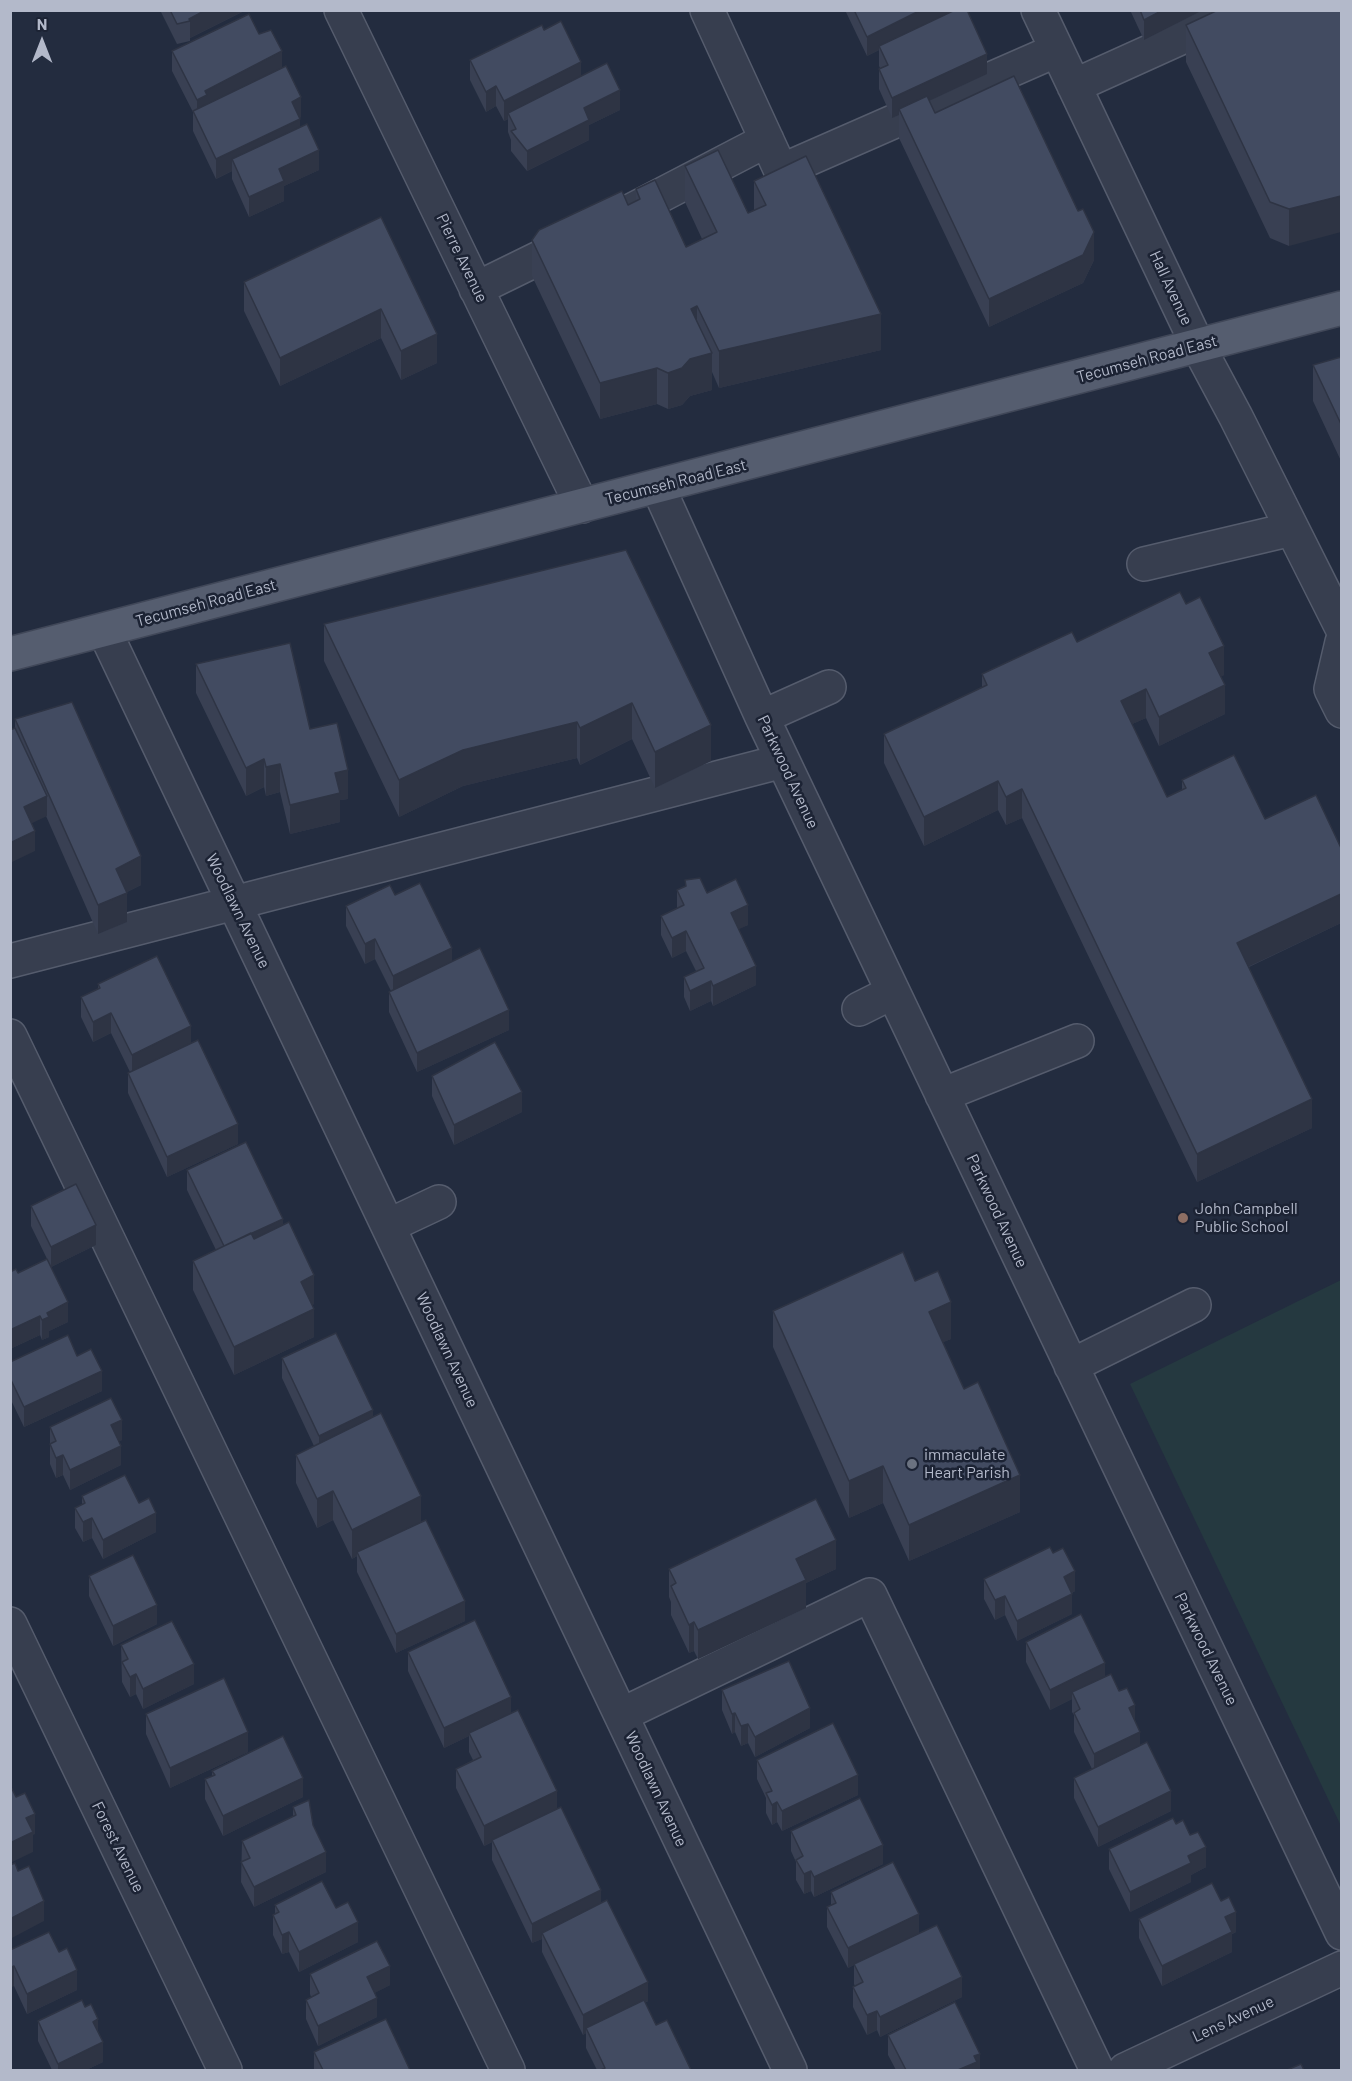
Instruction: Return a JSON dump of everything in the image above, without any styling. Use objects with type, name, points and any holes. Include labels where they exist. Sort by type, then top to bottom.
[{"type":"main road","name":"Tecumseh Road East","points":[[10,654],[1341,308]]},
{"type":"street","name":"Pierre Avenue","points":[[341,10],[582,506]]},
{"type":"street","points":[[707,10],[782,171],[1057,50]]},
{"type":"street","name":"Hall Avenue","points":[[1038,10],[1198,346],[1341,628]]},
{"type":"street","points":[[1074,86],[1242,10]]},
{"type":"street","points":[[476,289],[767,140]]},
{"type":"street","name":"Parkwood Avenue","points":[[658,487],[762,717],[1341,1933]]},
{"type":"street","points":[[1144,564],[1292,529]]},
{"type":"street","name":"Woodlawn Avenue","points":[[104,630],[790,2070]]},
{"type":"street","points":[[1341,642],[1331,689],[1341,711]]},
{"type":"street","points":[[762,717],[829,687]]},
{"type":"street","points":[[10,961],[783,761]]},
{"type":"street","points":[[859,1009],[893,992]]},
{"type":"street","points":[[10,1036],[508,2070]]},
{"type":"street","points":[[942,1095],[1077,1041]]},
{"type":"street","points":[[388,1226],[440,1202]]},
{"type":"street","points":[[1071,1366],[1194,1305]]},
{"type":"street","points":[[621,1715],[870,1595],[1097,2070]]},
{"type":"street","name":"Forest Avenue","points":[[10,1624],[225,2070]]},
{"type":"street","name":"Lens Avenue","points":[[1125,2070],[1341,1968]]},
{"type":"shaded area","points":[[1341,1280],[1341,1826],[1130,1384]]},
{"type":"building","points":[[170,10],[206,10],[189,19],[190,21],[177,24]]},
{"type":"building","points":[[854,10],[921,10],[867,37]]},
{"type":"building","points":[[955,10],[967,10],[987,54],[892,98],[879,69],[888,65],[879,46]]},
{"type":"building","points":[[1140,10],[1163,10],[1144,20]]},
{"type":"building","points":[[1218,10],[1341,10],[1341,196],[1289,209],[1270,202],[1186,25]]},
{"type":"building","points":[[249,14],[259,34],[271,30],[282,51],[205,91],[207,95],[197,100],[172,51]]},
{"type":"building","points":[[561,21],[581,62],[504,101],[496,86],[486,92],[470,60],[542,25],[544,30]]},
{"type":"building","points":[[607,63],[620,90],[584,108],[589,120],[527,151],[511,131],[516,129],[508,113]]},
{"type":"building","points":[[286,66],[301,97],[292,102],[300,119],[216,159],[193,111]]},
{"type":"building","points":[[1014,76],[1078,211],[1083,209],[1094,232],[1083,255],[989,299],[899,109],[927,96],[935,113]]},
{"type":"building","points":[[307,124],[319,150],[279,169],[284,181],[249,197],[232,159]]},
{"type":"building","points":[[718,150],[748,213],[766,205],[754,181],[806,156],[881,314],[719,351],[697,306],[691,309],[712,353],[690,359],[682,368],[668,373],[657,368],[600,383],[532,240],[539,230],[622,191],[628,205],[640,199],[636,189],[655,180],[686,247],[717,232],[685,166]]},
{"type":"building","points":[[381,217],[437,334],[401,351],[381,309],[280,358],[244,282]]},
{"type":"building","points":[[1341,357],[1341,424],[1313,365]]},
{"type":"building","points":[[626,550],[711,725],[655,752],[632,703],[580,728],[577,722],[463,750],[399,780],[324,624]]},
{"type":"building","points":[[1180,592],[1186,604],[1200,597],[1224,646],[1209,653],[1225,685],[1159,717],[1146,689],[1121,701],[1167,797],[1186,788],[1182,780],[1234,755],[1265,819],[1316,795],[1341,848],[1341,894],[1237,943],[1312,1099],[1197,1154],[1022,789],[1006,797],[998,781],[924,817],[884,734],[987,685],[982,674],[1072,632],[1077,642]]},
{"type":"building","points":[[290,643],[310,729],[337,723],[348,770],[335,773],[340,793],[290,805],[280,764],[266,767],[264,759],[246,768],[196,664]]},
{"type":"building","points":[[72,702],[141,856],[116,869],[127,893],[98,905],[15,719]]},
{"type":"building","points":[[15,728],[47,796],[24,807],[35,831],[10,843],[10,730]]},
{"type":"building","points":[[700,878],[707,893],[736,879],[748,905],[731,913],[756,966],[713,986],[711,981],[690,991],[684,977],[704,968],[686,931],[672,938],[661,916],[684,905],[677,890],[686,886],[685,880]]},
{"type":"building","points":[[420,883],[452,948],[393,976],[375,939],[365,944],[346,906],[390,885],[395,895]]},
{"type":"building","points":[[480,948],[509,1010],[417,1053],[389,992]]},
{"type":"building","points":[[157,956],[191,1026],[132,1055],[111,1013],[93,1022],[81,997],[100,988],[98,984]]},
{"type":"building","points":[[198,1040],[238,1124],[167,1157],[128,1073]]},
{"type":"building","points":[[495,1042],[522,1092],[454,1125],[432,1076]]},
{"type":"building","points":[[246,1142],[283,1219],[224,1246],[187,1170]]},
{"type":"building","points":[[76,1184],[96,1225],[51,1247],[31,1206]]},
{"type":"building","points":[[289,1222],[314,1275],[301,1282],[314,1309],[234,1347],[193,1261],[251,1233],[254,1239]]},
{"type":"building","name":"immaculate Heart Parish","points":[[903,1252],[915,1281],[938,1271],[951,1302],[929,1312],[964,1389],[978,1382],[1020,1475],[909,1525],[883,1466],[849,1481],[773,1311]]},
{"type":"building","points":[[47,1259],[68,1302],[47,1313],[49,1317],[42,1320],[40,1316],[10,1330],[10,1272],[16,1269],[18,1273]]},
{"type":"building","points":[[336,1333],[373,1410],[319,1436],[282,1358]]},
{"type":"building","points":[[68,1335],[77,1356],[91,1349],[102,1371],[24,1407],[10,1378],[10,1362]]},
{"type":"building","points":[[111,1398],[122,1420],[111,1425],[121,1446],[70,1470],[63,1455],[56,1458],[50,1444],[56,1441],[50,1427]]},
{"type":"building","points":[[381,1413],[421,1496],[352,1530],[333,1491],[317,1499],[296,1455]]},
{"type":"building","points":[[125,1475],[139,1503],[149,1498],[156,1513],[103,1540],[92,1518],[83,1522],[75,1508],[85,1503],[82,1496]]},
{"type":"building","points":[[816,1499],[836,1540],[796,1559],[806,1580],[698,1630],[694,1622],[689,1625],[671,1586],[676,1583],[669,1569]]},
{"type":"building","points":[[426,1520],[465,1601],[396,1634],[357,1552]]},
{"type":"building","points":[[1050,1547],[1053,1553],[1063,1548],[1075,1571],[1064,1577],[1072,1594],[1017,1621],[1005,1596],[995,1600],[984,1579]]},
{"type":"building","points":[[133,1555],[157,1605],[113,1626],[89,1576]]},
{"type":"building","points":[[1081,1614],[1105,1663],[1050,1690],[1026,1642]]},
{"type":"building","points":[[475,1620],[511,1697],[444,1728],[408,1652]]},
{"type":"building","points":[[172,1621],[194,1664],[143,1689],[136,1674],[130,1677],[122,1662],[128,1659],[121,1645]]},
{"type":"building","points":[[789,1661],[810,1708],[755,1737],[748,1724],[741,1726],[735,1713],[732,1714],[722,1690]]},
{"type":"building","points":[[1111,1674],[1119,1691],[1127,1688],[1135,1705],[1129,1708],[1140,1732],[1094,1754],[1074,1713],[1080,1709],[1072,1692]]},
{"type":"building","points":[[224,1678],[248,1732],[170,1768],[146,1714]]},
{"type":"building","points":[[518,1710],[557,1791],[484,1826],[456,1769],[481,1757],[469,1733]]},
{"type":"building","points":[[833,1723],[858,1775],[782,1811],[777,1802],[772,1805],[766,1793],[772,1791],[757,1760]]},
{"type":"building","points":[[283,1736],[303,1778],[223,1816],[205,1779],[215,1775],[212,1771]]},
{"type":"building","points":[[1147,1742],[1171,1791],[1098,1827],[1074,1778]]},
{"type":"building","points":[[10,1785],[16,1797],[25,1793],[35,1814],[26,1818],[33,1832],[10,1843]]},
{"type":"building","points":[[860,1798],[883,1845],[814,1877],[811,1871],[804,1874],[796,1860],[803,1856],[791,1831]]},
{"type":"building","points":[[309,1800],[313,1825],[326,1852],[254,1887],[241,1862],[250,1858],[242,1841],[296,1815],[293,1807]]},
{"type":"building","points":[[561,1807],[601,1890],[532,1924],[492,1840]]},
{"type":"building","points":[[1173,1818],[1176,1824],[1183,1820],[1190,1835],[1198,1832],[1206,1847],[1188,1856],[1191,1863],[1130,1892],[1109,1849]]},
{"type":"building","points":[[893,1862],[919,1914],[848,1948],[827,1907],[836,1903],[831,1892]]},
{"type":"building","points":[[15,1863],[18,1871],[29,1866],[44,1901],[10,1919],[10,1865]]},
{"type":"building","points":[[322,1881],[336,1908],[348,1902],[358,1922],[299,1952],[289,1932],[282,1935],[273,1915],[279,1912],[275,1905]]},
{"type":"building","points":[[1212,1883],[1221,1901],[1229,1897],[1236,1912],[1225,1917],[1232,1932],[1162,1966],[1139,1919]]},
{"type":"building","points":[[607,1900],[648,1982],[583,2015],[542,1933]]},
{"type":"building","points":[[937,1925],[962,1977],[880,2017],[877,2011],[867,2015],[853,1987],[863,1982],[854,1964]]},
{"type":"building","points":[[49,1932],[59,1952],[67,1948],[77,1970],[27,1994],[14,1966],[10,1968],[10,1950]]},
{"type":"building","points":[[377,1941],[390,1966],[367,1977],[377,1998],[318,2026],[306,2000],[319,1993],[310,1974]]},
{"type":"building","points":[[82,2000],[85,2007],[91,2004],[98,2019],[93,2022],[103,2042],[58,2064],[38,2021]]},
{"type":"building","points":[[644,2000],[656,2025],[667,2020],[691,2070],[601,2070],[605,2068],[586,2028]]},
{"type":"building","points":[[955,2002],[980,2054],[974,2056],[977,2062],[958,2070],[906,2070],[888,2035]]},
{"type":"building","points":[[386,2019],[410,2070],[323,2070],[314,2052]]},
{"type":"building","points":[[1301,2064],[1304,2070],[1287,2070]]},
{"type":"place","name":"John Campbell Public School","points":[[1183,1218]]},
{"type":"place","name":"immaculate Heart Parish","points":[[912,1464]]}]
